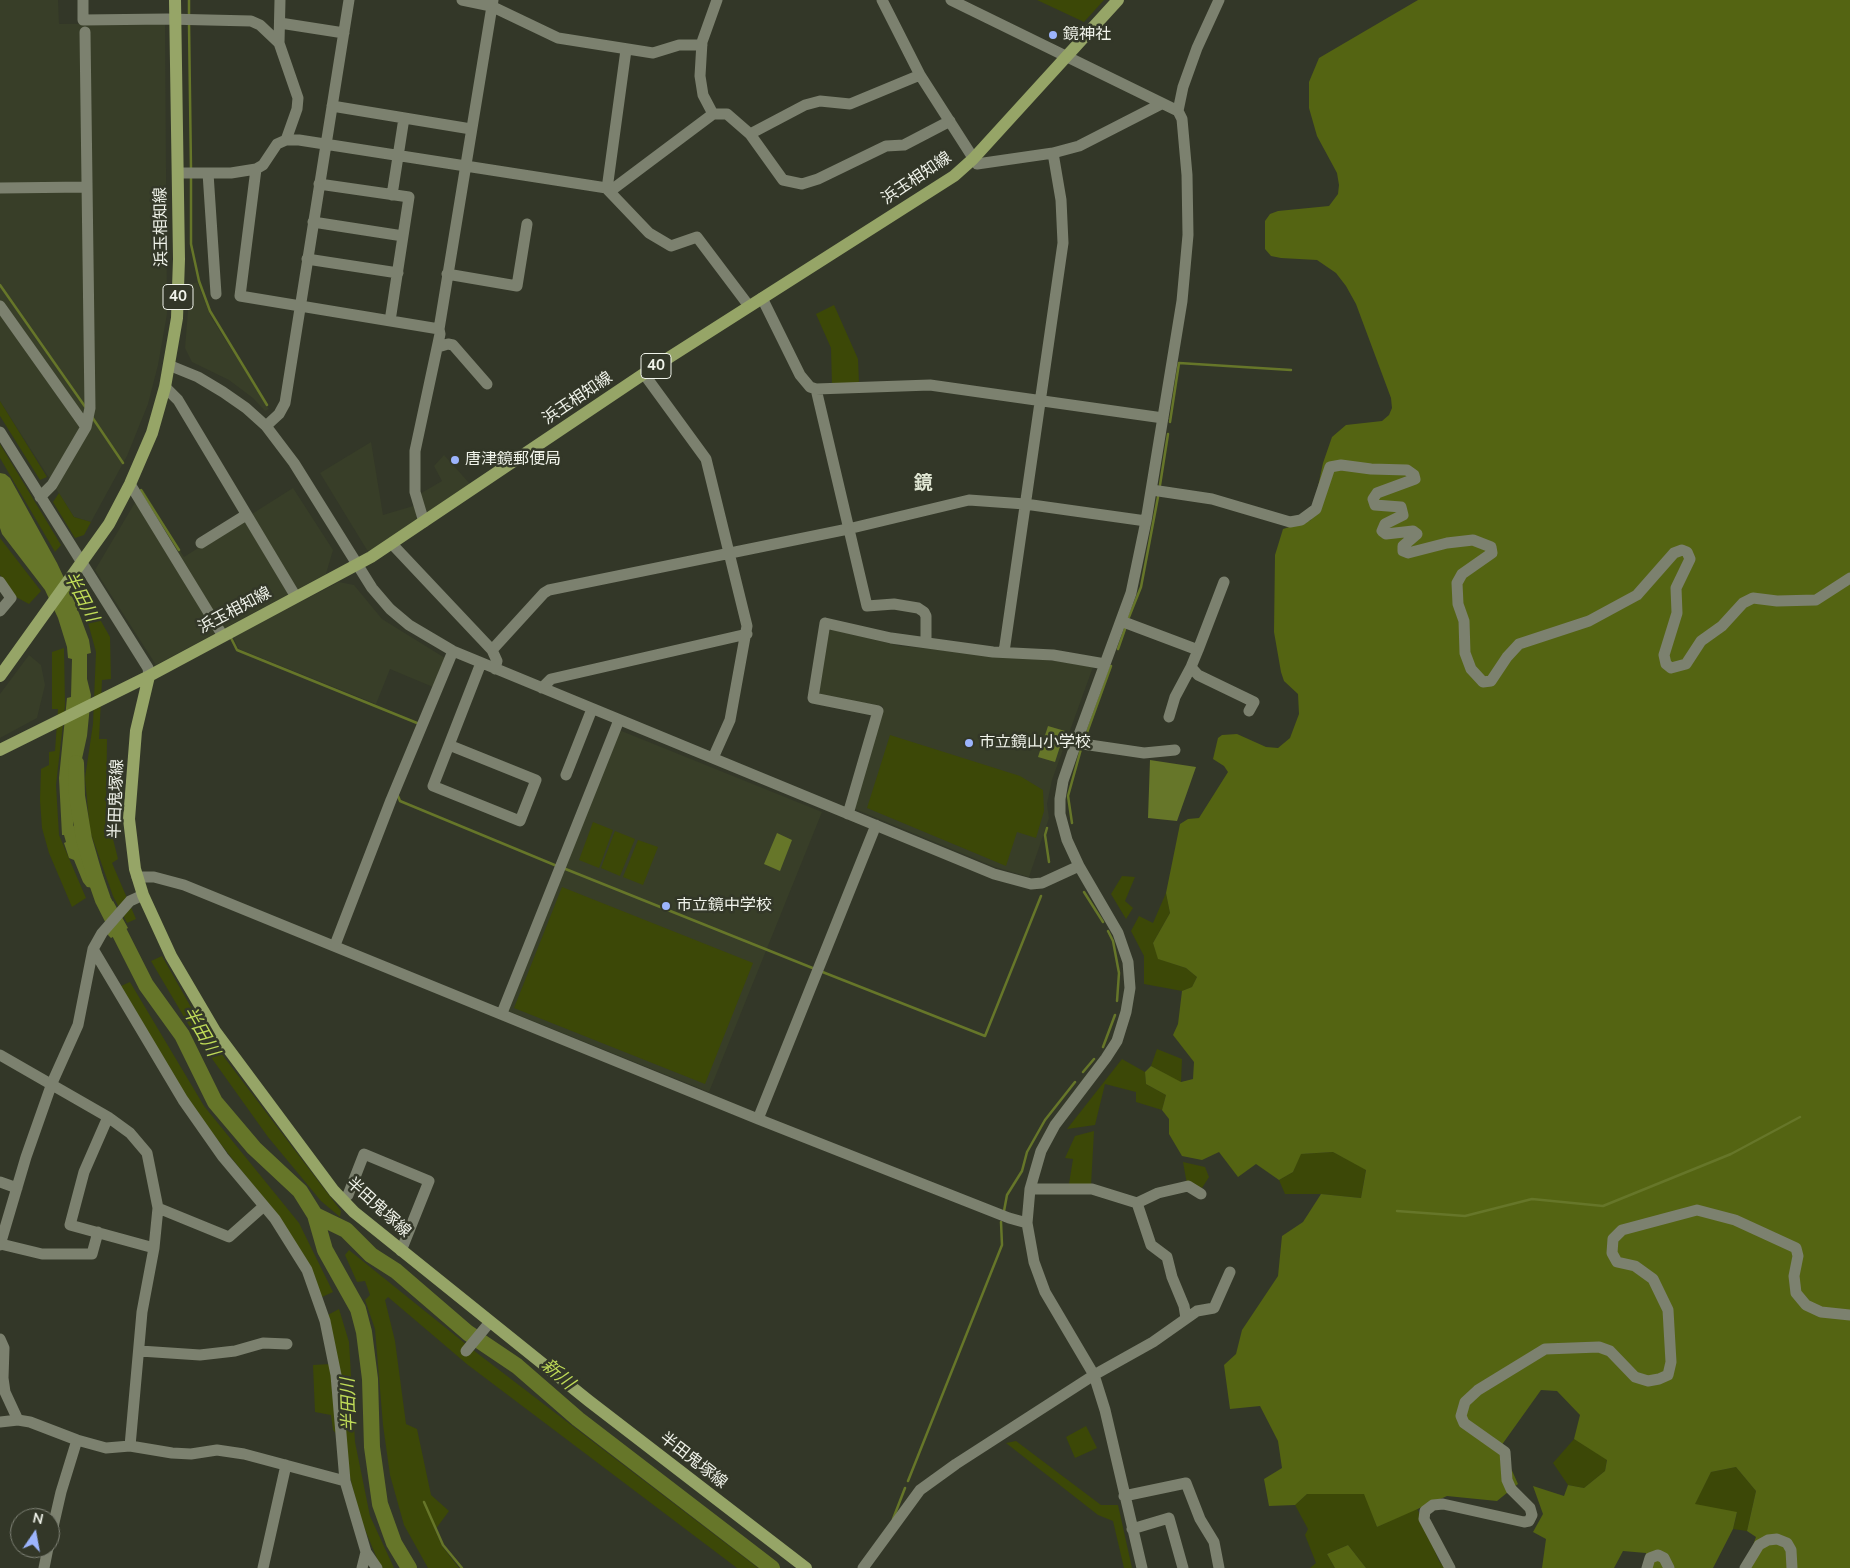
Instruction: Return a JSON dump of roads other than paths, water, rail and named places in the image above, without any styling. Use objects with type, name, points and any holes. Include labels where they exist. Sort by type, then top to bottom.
[{"type":"main road","name":"浜玉相知線","points":[[0,676],[38,626],[109,524],[130,484],[152,433],[171,366],[177,318],[179,259],[175,0]]},
{"type":"main road","name":"浜玉相知線","points":[[0,750],[149,676],[357,566],[748,306],[954,176],[973,159],[1118,0]]},
{"type":"main road","name":"半田鬼塚線","points":[[149,676],[136,731],[130,818],[137,877],[171,956],[215,1031],[342,1200],[488,1324],[806,1568]]},
{"type":"street","points":[[83,0],[83,20],[251,21],[260,25],[279,43]]},
{"type":"street","points":[[280,0],[279,43],[298,98],[297,109],[286,140]]},
{"type":"street","points":[[266,426],[279,414],[286,403],[349,0]]},
{"type":"street","points":[[462,0],[492,3],[558,38],[653,53],[679,45],[702,45]]},
{"type":"street","points":[[713,114],[702,95],[700,76],[702,45],[717,0]]},
{"type":"street","points":[[882,0],[920,75],[973,159],[981,165],[1053,153],[1079,146],[1162,104]]},
{"type":"street","points":[[951,0],[1162,104],[1178,110]]},
{"type":"street","points":[[1142,1568],[1105,1410],[1094,1375],[1045,1292],[1034,1262],[1027,1223],[1030,1189],[1041,1151],[1056,1125],[1117,1041],[1126,1012],[1130,988],[1128,962],[1118,933],[1079,866],[1067,840],[1060,814],[1063,781],[1131,594],[1146,521],[1182,301],[1188,235],[1187,175],[1182,119],[1178,110],[1183,87],[1197,48],[1219,0]]},
{"type":"street","points":[[424,522],[415,492],[415,451],[438,347],[440,334],[438,329],[492,3]]},
{"type":"street","points":[[280,23],[344,33]]},
{"type":"street","points":[[40,497],[52,485],[88,417],[85,32]]},
{"type":"street","points":[[606,189],[626,50]]},
{"type":"street","points":[[750,134],[805,105],[820,101],[850,104],[920,75]]},
{"type":"street","points":[[332,106],[471,129]]},
{"type":"street","points":[[178,173],[232,173],[256,169],[263,165],[277,144],[286,140],[326,144],[613,189],[713,114],[727,114],[750,134],[783,180],[802,184],[818,180],[886,146],[904,145],[950,121]]},
{"type":"street","points":[[392,194],[404,118]]},
{"type":"street","points":[[1004,652],[1063,243],[1061,200],[1053,153]]},
{"type":"street","points":[[256,169],[240,296],[438,329]]},
{"type":"street","points":[[208,173],[216,294]]},
{"type":"street","points":[[319,184],[410,197],[390,321]]},
{"type":"street","points":[[0,188],[87,187]]},
{"type":"street","points":[[606,189],[650,234],[671,246],[697,237],[748,306]]},
{"type":"street","points":[[313,222],[403,236]]},
{"type":"street","points":[[447,274],[517,286],[527,224]]},
{"type":"street","points":[[307,260],[398,273]]},
{"type":"street","points":[[762,298],[800,374],[810,387],[816,389],[930,384],[1163,418]]},
{"type":"street","points":[[0,306],[88,417]]},
{"type":"street","points":[[438,347],[448,344],[453,345],[487,384]]},
{"type":"street","points":[[171,366],[198,377],[223,392],[246,408],[266,426],[294,463],[357,566],[390,609],[409,626],[453,651],[994,874],[1031,884],[1042,883],[1079,866]]},
{"type":"street","points":[[644,374],[706,460],[747,626],[730,720],[713,758]]},
{"type":"street","points":[[165,388],[178,400],[296,597]]},
{"type":"street","points":[[816,389],[867,606],[894,604],[918,608],[926,616],[926,642]]},
{"type":"street","points":[[0,432],[40,497],[79,568],[148,668],[149,676]]},
{"type":"street","points":[[1152,490],[1212,499],[1290,522],[1301,520],[1316,509],[1330,467],[1341,465],[1371,469],[1407,470],[1414,475],[1415,479],[1377,493],[1373,499],[1375,505],[1401,507],[1403,515],[1385,524],[1382,531],[1386,534],[1413,530],[1417,534],[1403,546],[1403,551],[1408,553],[1447,543],[1473,540],[1491,547],[1492,553],[1462,574],[1457,583],[1458,604],[1464,621],[1465,653],[1471,670],[1483,682],[1491,681],[1507,657],[1519,644],[1589,621],[1637,595],[1674,553],[1682,550],[1686,552],[1690,559],[1676,588],[1677,613],[1664,655],[1666,664],[1671,668],[1686,664],[1701,641],[1722,626],[1748,601],[1754,598],[1777,601],[1816,600],[1850,578]]},
{"type":"street","points":[[130,484],[223,636]]},
{"type":"street","points":[[492,650],[544,593],[549,590],[848,529],[968,500],[1025,504],[1146,521]]},
{"type":"street","points":[[201,542],[246,515]]},
{"type":"street","points":[[392,544],[492,650],[497,661],[495,669]]},
{"type":"street","points":[[0,582],[12,598],[0,611]]},
{"type":"street","points":[[1169,717],[1175,697],[1191,667],[1224,582]]},
{"type":"street","points":[[1121,620],[1198,650]]},
{"type":"street","points":[[848,814],[878,711],[813,698],[825,623],[890,638],[1004,652],[1053,655],[1105,664]]},
{"type":"street","points":[[542,688],[551,679],[747,634]]},
{"type":"street","points":[[335,946],[391,800],[453,651]]},
{"type":"street","points":[[449,745],[536,780],[520,821],[433,786],[449,745],[481,663]]},
{"type":"street","points":[[1191,667],[1198,675],[1254,702],[1249,711]]},
{"type":"street","points":[[566,774],[592,709]]},
{"type":"street","points":[[502,1013],[562,868],[619,720]]},
{"type":"street","points":[[1076,743],[1144,753],[1174,750]]},
{"type":"street","points":[[758,1119],[876,825]]},
{"type":"street","points":[[137,877],[154,877],[184,885],[502,1013],[758,1119],[1009,1218],[1027,1223]]},
{"type":"street","points":[[98,1232],[92,1254],[42,1254],[0,1244],[52,1083],[78,1025],[93,949],[102,933],[130,901],[144,895]]},
{"type":"street","points":[[93,949],[183,1100],[223,1157],[275,1219],[307,1270],[325,1321],[336,1375],[345,1481],[366,1552],[377,1568]]},
{"type":"street","points":[[0,1055],[52,1083],[108,1117],[130,1134],[147,1153],[158,1208],[154,1248],[142,1312],[130,1446]]},
{"type":"street","points":[[108,1117],[84,1172],[70,1226],[154,1248]]},
{"type":"street","points":[[342,1200],[348,1194],[364,1154],[429,1180],[401,1251]]},
{"type":"street","points":[[0,1182],[17,1188]]},
{"type":"street","points":[[1030,1189],[1092,1189],[1137,1203],[1158,1193],[1188,1186],[1201,1194]]},
{"type":"street","points":[[1137,1203],[1151,1245],[1167,1256],[1172,1277],[1184,1306],[1186,1318]]},
{"type":"street","points":[[158,1208],[229,1236],[264,1206]]},
{"type":"street","points":[[1450,1568],[1424,1518],[1426,1511],[1433,1505],[1443,1504],[1524,1522],[1529,1521],[1532,1515],[1530,1508],[1511,1489],[1507,1480],[1505,1452],[1464,1423],[1461,1416],[1465,1402],[1478,1390],[1545,1349],[1599,1347],[1610,1351],[1635,1377],[1648,1381],[1668,1375],[1672,1362],[1668,1310],[1653,1279],[1635,1266],[1617,1262],[1612,1253],[1613,1238],[1622,1230],[1697,1210],[1735,1220],[1796,1248],[1798,1256],[1794,1276],[1796,1294],[1806,1305],[1821,1312],[1850,1315]]},
{"type":"street","points":[[863,1568],[920,1490],[956,1464],[1094,1375],[1153,1342],[1197,1311],[1214,1308],[1230,1272]]},
{"type":"street","points":[[466,1351],[488,1324]]},
{"type":"street","points":[[0,1339],[4,1348],[3,1378],[5,1392],[18,1420]]},
{"type":"street","points":[[140,1351],[200,1355],[235,1351],[263,1343],[286,1344]]},
{"type":"street","points":[[0,1422],[18,1420],[30,1422],[77,1440],[106,1448],[130,1446],[172,1454],[191,1454],[217,1450],[286,1465],[345,1481]]},
{"type":"street","points":[[57,1508],[77,1440]]},
{"type":"street","points":[[263,1568],[286,1465]]},
{"type":"street","points":[[1124,1496],[1186,1484],[1200,1519],[1214,1542],[1219,1568]]},
{"type":"street","points":[[1132,1529],[1169,1518],[1183,1568]]},
{"type":"street","points":[[1745,1568],[1759,1545],[1768,1540],[1777,1539],[1787,1543],[1791,1550],[1792,1568]]},
{"type":"street","points":[[362,1568],[366,1552]]},
{"type":"street","points":[[1647,1568],[1650,1558],[1658,1555],[1664,1558],[1669,1568]]},
{"type":"waterway","points":[[189,0],[189,15]]},
{"type":"waterway","points":[[189,24],[191,169]]},
{"type":"waterway","points":[[191,177],[191,244],[199,281],[210,311],[267,405]]},
{"type":"waterway","points":[[0,285],[86,408]]},
{"type":"waterway","points":[[1170,422],[1179,363],[1291,370]]},
{"type":"waterway","points":[[92,417],[123,463]]},
{"type":"waterway","points":[[1160,485],[1168,434]]},
{"type":"waterway","points":[[141,490],[179,550]]},
{"type":"waterway","points":[[1129,617],[1141,587],[1158,497]]},
{"type":"waterway","points":[[1118,649],[1125,629]]},
{"type":"waterway","points":[[231,638],[237,650],[417,723]]},
{"type":"waterway","points":[[1085,738],[1111,666]]},
{"type":"waterway","points":[[1072,823],[1068,796],[1081,749]]},
{"type":"waterway","name":"半田川","points":[[76,763],[77,796],[84,839],[95,877],[103,900],[146,985],[182,1035],[215,1102],[254,1148],[300,1191],[315,1215],[325,1250],[358,1309],[364,1332],[370,1379],[372,1447],[380,1504],[394,1543],[409,1568]]},
{"type":"waterway","points":[[398,796],[400,801],[557,866]]},
{"type":"waterway","points":[[1047,828],[1045,835],[1049,862]]},
{"type":"waterway","points":[[563,868],[815,969]]},
{"type":"waterway","points":[[1084,892],[1103,922]]},
{"type":"waterway","points":[[820,971],[985,1036],[1041,896]]},
{"type":"waterway","points":[[1108,931],[1113,941],[1119,973],[1117,1001]]},
{"type":"waterway","points":[[1103,1047],[1115,1015]]},
{"type":"waterway","points":[[1083,1072],[1094,1059]]},
{"type":"waterway","points":[[1004,1211],[1007,1195],[1022,1171],[1027,1152],[1045,1120],[1075,1082]]},
{"type":"waterway","points":[[1397,1211],[1465,1216],[1532,1199],[1603,1206],[1731,1154],[1800,1117]]},
{"type":"waterway","name":"新川","points":[[315,1215],[346,1230],[371,1255],[396,1271],[468,1333],[517,1366],[578,1419],[772,1568]]},
{"type":"waterway","points":[[908,1481],[1002,1245],[1001,1222]]},
{"type":"waterway","points":[[893,1519],[905,1488]]},
{"type":"waterway","points":[[424,1502],[443,1545],[462,1568]]},
{"type":"place","name":"鏡神社","points":[[1053,35]]},
{"type":"place","name":"唐津鏡郵便局","points":[[455,460]]},
{"type":"place","name":"市立鏡山小学校","points":[[969,743]]},
{"type":"place","name":"市立鏡中学校","points":[[666,906]]},
{"type":"district","name":"鏡","points":[[923,484]]}]
